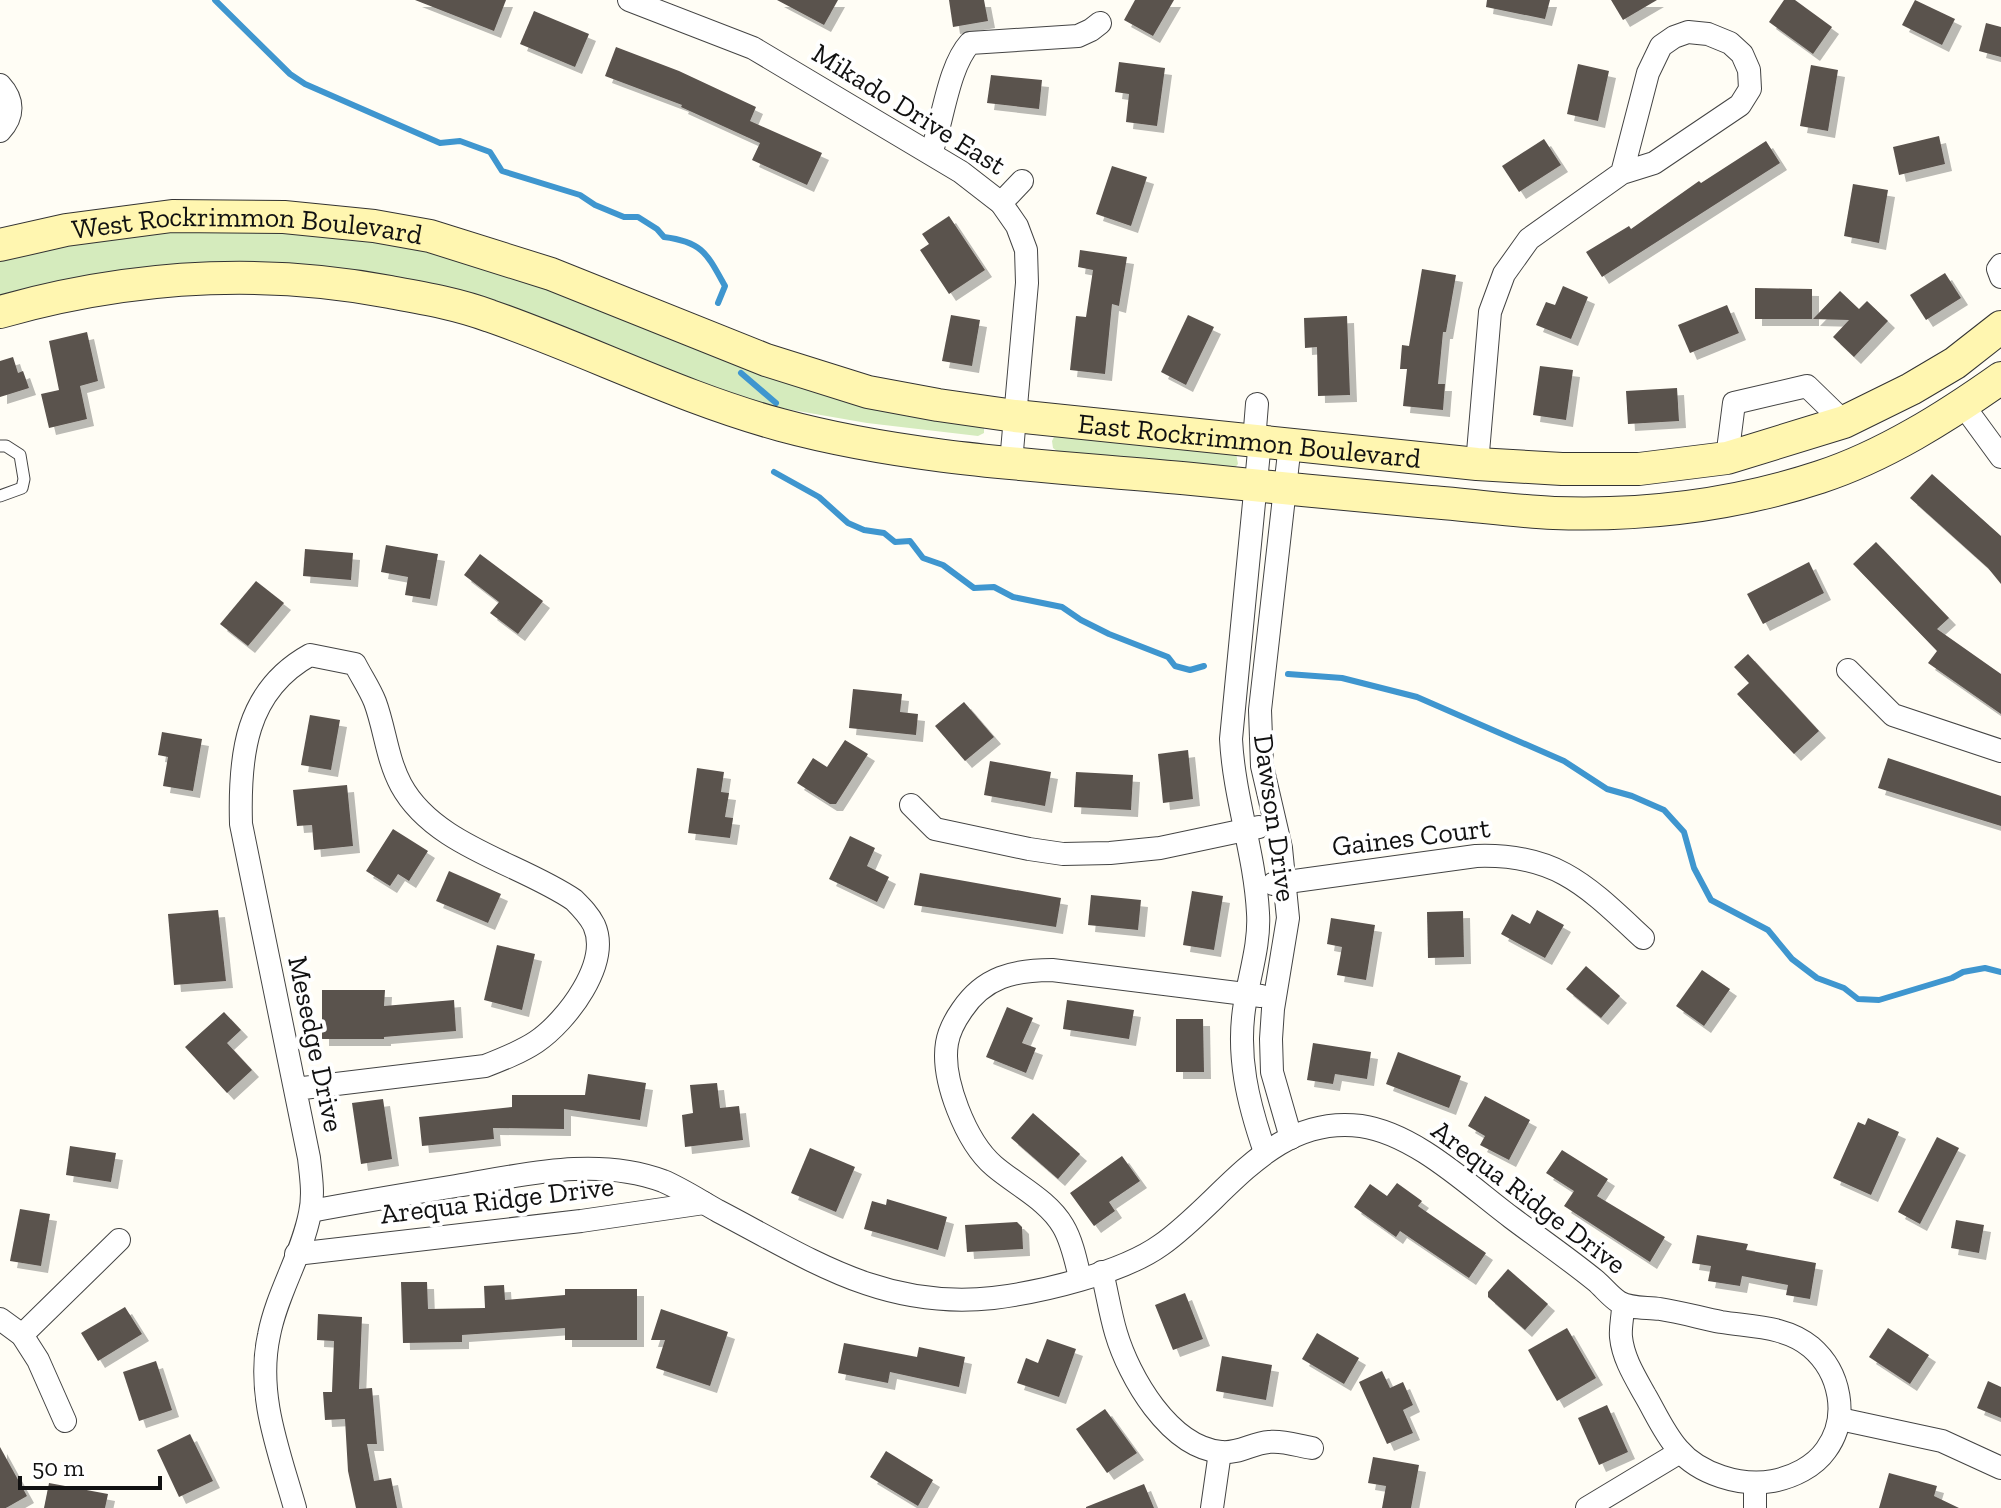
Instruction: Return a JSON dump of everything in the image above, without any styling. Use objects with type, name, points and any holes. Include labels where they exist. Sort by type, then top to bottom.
[{"type":"main road","name":"West Rockrimmon Boulevard","points":[[0,245],[128,220],[223,214],[374,226],[430,236],[493,255]]},
{"type":"main road","name":"East Rockrimmon Boulevard","points":[[493,255],[551,274],[766,360],[868,392],[1015,416],[1477,464],[1562,469],[1639,469],[1727,458],[1844,422],[1955,363],[2001,327]]},
{"type":"main road","name":"West Rockrimmon Boulevard","points":[[0,312],[100,287],[236,277],[360,286],[487,314]]},
{"type":"main road","name":"East Rockrimmon Boulevard","points":[[487,314],[687,395],[780,425],[898,449],[1549,512],[1654,511],[1739,498],[1822,476],[1910,437],[2001,378]]},
{"type":"street","name":"Mikado Drive East","points":[[629,0],[753,48],[931,153],[1001,203],[1017,226],[1026,250],[1027,283],[1011,462]]},
{"type":"street","points":[[931,153],[941,128],[957,61],[970,43],[1078,36],[1100,23]]},
{"type":"street","points":[[1477,464],[1490,312],[1504,274],[1529,239],[1622,173],[1654,163],[1740,105],[1750,89],[1749,70],[1742,54],[1730,43],[1708,34],[1688,32],[1661,46],[1648,73],[1622,173]]},
{"type":"street","points":[[0,85],[12,107],[8,123],[0,131]]},
{"type":"street","points":[[1001,203],[1022,181]]},
{"type":"street","points":[[2001,265],[1998,269],[2001,277]]},
{"type":"street","points":[[1727,458],[1734,403],[1807,386],[1844,422]]},
{"type":"street","name":"Dawson Drive","points":[[1257,404],[1268,442],[1271,487],[1260,710],[1262,766],[1285,882],[1288,918],[1273,1009],[1272,1072],[1291,1138]]},
{"type":"street","points":[[1963,405],[2001,457]]},
{"type":"street","name":"Dawson Drive","points":[[1265,1152],[1251,1113],[1243,1075],[1241,1039],[1258,917],[1256,885],[1233,770],[1231,739],[1271,487]]},
{"type":"street","name":"Mesedge Drive","points":[[295,1089],[485,1066],[509,1056],[538,1041],[577,999],[592,973],[598,949],[595,927],[574,900],[464,843],[430,820],[403,789],[393,769],[375,701],[355,664],[310,655],[275,680],[260,702],[247,735],[242,763],[241,824],[309,1158],[311,1211],[274,1314],[265,1368],[265,1396],[272,1429],[295,1508]]},
{"type":"street","points":[[1848,670],[1893,715],[2001,751]]},
{"type":"street","points":[[911,805],[935,829],[1063,854],[1160,848],[1274,824]]},
{"type":"street","name":"Gaines Court","points":[[1256,885],[1504,855],[1532,861],[1586,885],[1643,938]]},
{"type":"street","points":[[1277,999],[1052,970],[1026,970],[993,979],[977,991],[952,1025],[947,1045],[950,1087],[970,1135],[991,1164],[1046,1206],[1063,1225],[1075,1256],[1091,1275],[1125,1359],[1158,1414],[1175,1431],[1195,1444],[1220,1452],[1243,1451],[1269,1442],[1312,1448]]},
{"type":"street","name":"Arequa Ridge Drive","points":[[311,1211],[542,1171],[612,1170],[663,1181],[846,1278],[924,1298],[966,1300],[1000,1297],[1133,1262],[1163,1244],[1265,1152],[1318,1128],[1364,1126],[1388,1133],[1422,1150],[1595,1281],[1623,1306],[1773,1329],[1798,1337],[1815,1350],[1833,1373],[1839,1397],[1840,1419],[1825,1452],[1802,1471],[1781,1480],[1755,1484],[1735,1481],[1715,1473],[1680,1452],[1627,1361],[1621,1338],[1623,1306]]},
{"type":"street","name":"Arequa Ridge Drive","points":[[296,1254],[596,1219],[704,1203]]},
{"type":"street","points":[[22,1335],[119,1240]]},
{"type":"street","points":[[0,1319],[22,1335],[38,1360],[65,1421]]},
{"type":"street","points":[[1840,1419],[1942,1441],[2001,1468]]},
{"type":"street","points":[[1212,1508],[1220,1452]]},
{"type":"street","points":[[1587,1508],[1680,1452]]},
{"type":"street","points":[[1755,1484],[1755,1508]]},
{"type":"lane","points":[[0,446],[6,446],[20,455],[24,479],[22,488],[0,496]]},
{"type":"green space","points":[[257,226],[393,240],[984,427],[984,433],[978,436],[867,423],[769,406],[391,279],[0,300],[0,259],[120,234]]},
{"type":"green space","points":[[1055,435],[1236,453],[1238,464],[1233,470],[1061,454],[1053,448]]},
{"type":"building","points":[[415,0],[506,0],[494,31]]},
{"type":"building","points":[[777,0],[838,0],[824,25]]},
{"type":"building","points":[[949,0],[984,0],[988,21],[953,27]]},
{"type":"building","points":[[1135,0],[1174,0],[1153,36],[1124,20]]},
{"type":"building","points":[[1487,0],[1550,0],[1545,19],[1486,7]]},
{"type":"building","points":[[1611,0],[1657,0],[1623,20]]},
{"type":"building","points":[[1784,0],[1795,0],[1832,27],[1813,54],[1769,22]]},
{"type":"building","points":[[1915,0],[1955,19],[1942,45],[1902,25]]},
{"type":"building","points":[[534,11],[589,34],[575,67],[520,44]]},
{"type":"building","points":[[1986,23],[2001,27],[2001,57],[1979,51]]},
{"type":"building","points":[[616,47],[679,71],[756,107],[750,121],[822,153],[807,185],[752,160],[760,143],[682,105],[605,76]]},
{"type":"building","points":[[1119,62],[1165,68],[1157,126],[1126,122],[1129,94],[1115,92]]},
{"type":"building","points":[[1578,64],[1609,71],[1598,121],[1567,114]]},
{"type":"building","points":[[1811,65],[1838,70],[1828,131],[1800,126]]},
{"type":"building","points":[[991,75],[1042,80],[1039,109],[987,103]]},
{"type":"building","points":[[1939,136],[1945,164],[1899,175],[1893,147]]},
{"type":"building","points":[[1544,139],[1561,165],[1519,192],[1502,166]]},
{"type":"building","points":[[1766,141],[1780,163],[1602,277],[1586,252],[1629,226],[1631,229],[1699,181],[1701,183]]},
{"type":"building","points":[[1112,166],[1147,177],[1131,226],[1096,214]]},
{"type":"building","points":[[1853,184],[1888,190],[1879,243],[1844,236]]},
{"type":"building","points":[[949,216],[985,270],[949,294],[920,250],[929,244],[922,234]]},
{"type":"building","points":[[1080,250],[1127,257],[1119,306],[1112,304],[1105,374],[1070,370],[1076,316],[1086,317],[1093,270],[1078,267]]},
{"type":"building","points":[[1422,269],[1456,275],[1446,332],[1443,332],[1438,384],[1445,384],[1443,410],[1403,406],[1407,369],[1400,369],[1402,345],[1409,346]]},
{"type":"building","points":[[1945,273],[1961,298],[1926,320],[1910,295]]},
{"type":"building","points":[[1563,286],[1588,297],[1571,339],[1536,325],[1546,302],[1555,305]]},
{"type":"building","points":[[1755,288],[1812,289],[1812,319],[1755,319]]},
{"type":"building","points":[[1840,291],[1859,309],[1867,301],[1888,321],[1854,357],[1833,337],[1849,320],[1813,319]]},
{"type":"building","points":[[1727,305],[1739,333],[1690,353],[1678,325]]},
{"type":"building","points":[[951,315],[980,320],[972,366],[942,361]]},
{"type":"building","points":[[1188,315],[1214,327],[1186,385],[1161,372]]},
{"type":"building","points":[[1347,316],[1350,395],[1318,396],[1317,347],[1305,348],[1304,318]]},
{"type":"building","points":[[87,332],[98,381],[80,386],[87,419],[49,428],[41,394],[59,390],[49,341]]},
{"type":"building","points":[[13,357],[18,373],[23,371],[29,388],[0,397],[0,361]]},
{"type":"building","points":[[1540,366],[1573,370],[1566,420],[1533,415]]},
{"type":"building","points":[[1677,388],[1679,421],[1628,424],[1626,391]]},
{"type":"building","points":[[1932,474],[2001,536],[2001,584],[1988,568],[1910,498]]},
{"type":"building","points":[[1876,542],[1949,618],[1937,629],[2001,674],[2001,714],[1928,663],[1937,651],[1853,564]]},
{"type":"building","points":[[386,545],[438,554],[430,599],[405,595],[408,577],[381,572]]},
{"type":"building","points":[[305,549],[353,553],[351,580],[303,576]]},
{"type":"building","points":[[480,554],[543,601],[518,634],[490,613],[499,602],[464,575]]},
{"type":"building","points":[[1809,562],[1824,593],[1763,624],[1747,594]]},
{"type":"building","points":[[256,581],[284,603],[248,646],[220,624]]},
{"type":"building","points":[[1748,654],[1819,731],[1794,754],[1737,694],[1749,683],[1734,667]]},
{"type":"building","points":[[853,689],[902,694],[900,712],[918,714],[916,735],[849,728]]},
{"type":"building","points":[[964,702],[994,737],[965,761],[935,726]]},
{"type":"building","points":[[310,715],[340,720],[331,770],[301,765]]},
{"type":"building","points":[[162,732],[202,739],[193,791],[163,786],[168,757],[158,755]]},
{"type":"building","points":[[845,740],[868,754],[836,804],[830,804],[797,783],[813,758],[827,767]]},
{"type":"building","points":[[1188,750],[1193,799],[1163,803],[1158,754]]},
{"type":"building","points":[[1888,758],[2001,796],[2001,826],[1878,788]]},
{"type":"building","points":[[990,761],[1051,772],[1045,806],[984,795]]},
{"type":"building","points":[[697,768],[724,772],[721,792],[729,793],[725,817],[733,818],[730,838],[688,833]]},
{"type":"building","points":[[1076,772],[1133,775],[1131,810],[1074,807]]},
{"type":"building","points":[[347,785],[353,846],[314,850],[312,825],[297,826],[293,790]]},
{"type":"building","points":[[393,829],[428,851],[409,881],[398,874],[390,886],[366,871]]},
{"type":"building","points":[[850,836],[875,848],[867,866],[889,877],[877,902],[829,879]]},
{"type":"building","points":[[449,871],[501,894],[488,923],[436,901]]},
{"type":"building","points":[[920,873],[1061,898],[1056,927],[914,905]]},
{"type":"building","points":[[1192,891],[1223,896],[1214,950],[1183,945]]},
{"type":"building","points":[[1091,895],[1141,900],[1138,930],[1088,925]]},
{"type":"building","points":[[218,910],[226,981],[174,985],[168,914]]},
{"type":"building","points":[[1537,910],[1564,925],[1545,958],[1501,934],[1512,914],[1530,924]]},
{"type":"building","points":[[1463,911],[1464,957],[1428,958],[1427,912]]},
{"type":"building","points":[[1331,918],[1375,925],[1366,980],[1337,975],[1342,947],[1327,944]]},
{"type":"building","points":[[497,945],[535,954],[522,1010],[484,1000]]},
{"type":"building","points":[[1586,966],[1620,996],[1601,1018],[1566,989]]},
{"type":"building","points":[[1702,970],[1730,989],[1704,1026],[1676,1006]]},
{"type":"building","points":[[322,990],[385,990],[384,1006],[454,1000],[456,1031],[384,1039],[322,1039]]},
{"type":"building","points":[[1067,1000],[1134,1010],[1129,1039],[1063,1029]]},
{"type":"building","points":[[1007,1007],[1033,1018],[1022,1043],[1036,1048],[1026,1073],[986,1057]]},
{"type":"building","points":[[224,1012],[241,1030],[227,1043],[252,1070],[227,1093],[185,1047]]},
{"type":"building","points":[[1176,1019],[1203,1019],[1204,1072],[1176,1072]]},
{"type":"building","points":[[1313,1043],[1371,1052],[1367,1079],[1335,1074],[1333,1084],[1307,1080]]},
{"type":"building","points":[[1398,1052],[1461,1076],[1449,1108],[1386,1084]]},
{"type":"building","points":[[588,1074],[646,1083],[640,1120],[564,1109],[564,1129],[493,1128],[494,1139],[422,1146],[419,1117],[512,1107],[512,1095],[585,1095]]},
{"type":"building","points":[[717,1083],[720,1108],[739,1106],[743,1140],[685,1147],[682,1115],[693,1113],[690,1085]]},
{"type":"building","points":[[1485,1096],[1530,1120],[1509,1160],[1480,1145],[1485,1136],[1468,1126]]},
{"type":"building","points":[[383,1099],[392,1159],[361,1164],[352,1103]]},
{"type":"building","points":[[1033,1113],[1080,1154],[1058,1179],[1011,1138]]},
{"type":"building","points":[[1868,1118],[1899,1132],[1871,1195],[1833,1178],[1858,1122],[1865,1125]]},
{"type":"building","points":[[1937,1137],[1959,1148],[1920,1224],[1898,1212]]},
{"type":"building","points":[[70,1146],[116,1153],[111,1182],[66,1175]]},
{"type":"building","points":[[810,1148],[855,1167],[836,1212],[791,1193]]},
{"type":"building","points":[[1562,1150],[1608,1179],[1597,1196],[1665,1237],[1650,1262],[1564,1206],[1574,1191],[1546,1173]]},
{"type":"building","points":[[1122,1156],[1140,1181],[1109,1202],[1115,1211],[1094,1226],[1070,1193]]},
{"type":"building","points":[[1397,1183],[1422,1201],[1418,1206],[1486,1253],[1469,1278],[1400,1231],[1396,1237],[1354,1207],[1370,1184],[1387,1196]]},
{"type":"building","points":[[887,1199],[947,1217],[938,1250],[864,1229],[872,1201],[886,1205]]},
{"type":"building","points":[[20,1209],[50,1214],[41,1266],[10,1261]]},
{"type":"building","points":[[1956,1220],[1984,1225],[1979,1253],[1951,1248]]},
{"type":"building","points":[[1017,1222],[1022,1227],[1023,1249],[967,1252],[965,1225]]},
{"type":"building","points":[[1697,1235],[1748,1244],[1746,1250],[1816,1263],[1810,1299],[1786,1295],[1788,1285],[1742,1276],[1740,1286],[1708,1281],[1711,1266],[1692,1263]]},
{"type":"building","points":[[1508,1269],[1548,1304],[1525,1330],[1488,1297],[1488,1292]]},
{"type":"building","points":[[401,1282],[427,1282],[428,1309],[485,1308],[484,1286],[504,1285],[505,1300],[565,1295],[565,1289],[637,1289],[637,1340],[565,1340],[565,1328],[462,1335],[462,1342],[403,1343]]},
{"type":"building","points":[[1185,1293],[1203,1339],[1173,1350],[1155,1305]]},
{"type":"building","points":[[125,1307],[142,1334],[98,1361],[81,1333]]},
{"type":"building","points":[[661,1309],[728,1332],[710,1386],[656,1368],[665,1340],[651,1340]]},
{"type":"building","points":[[318,1314],[362,1317],[359,1389],[372,1388],[377,1444],[367,1444],[374,1481],[391,1478],[397,1508],[356,1508],[348,1471],[345,1419],[325,1420],[323,1392],[332,1392],[334,1341],[317,1340]]},
{"type":"building","points":[[1567,1328],[1596,1378],[1557,1401],[1528,1350]]},
{"type":"building","points":[[1888,1328],[1929,1355],[1910,1384],[1869,1357]]},
{"type":"building","points":[[1317,1333],[1359,1358],[1344,1384],[1302,1359]]},
{"type":"building","points":[[1047,1339],[1076,1349],[1059,1397],[1017,1383],[1026,1358],[1038,1363]]},
{"type":"building","points":[[844,1343],[917,1357],[919,1347],[965,1357],[959,1387],[890,1372],[888,1383],[838,1373]]},
{"type":"building","points":[[1222,1356],[1272,1365],[1266,1400],[1216,1391]]},
{"type":"building","points":[[156,1361],[172,1410],[139,1421],[123,1372]]},
{"type":"building","points":[[1382,1371],[1390,1388],[1403,1382],[1413,1405],[1403,1410],[1413,1433],[1387,1444],[1359,1382]]},
{"type":"building","points":[[1988,1381],[2001,1387],[2001,1418],[1977,1408]]},
{"type":"building","points":[[1607,1405],[1628,1452],[1599,1465],[1578,1418]]},
{"type":"building","points":[[1105,1409],[1137,1453],[1107,1473],[1076,1429]]},
{"type":"building","points":[[190,1434],[213,1481],[179,1497],[157,1450]]},
{"type":"building","points":[[0,1447],[27,1496],[6,1508],[0,1508]]},
{"type":"building","points":[[886,1451],[933,1480],[918,1506],[870,1477]]},
{"type":"building","points":[[1373,1457],[1419,1465],[1411,1508],[1382,1508],[1386,1486],[1368,1483]]},
{"type":"building","points":[[1889,1473],[1937,1486],[1934,1496],[1959,1508],[1879,1508]]},
{"type":"building","points":[[49,1483],[108,1494],[105,1508],[44,1508]]},
{"type":"building","points":[[1144,1484],[1154,1508],[1086,1508],[1086,1507]]},
{"type":"waterway","points":[[215,0],[290,74],[305,84],[440,143],[460,141],[490,152],[502,171],[580,195],[624,217],[638,217],[664,237],[696,246],[708,258],[725,286],[718,303]]},
{"type":"waterway","points":[[741,373],[776,403]]},
{"type":"waterway","points":[[774,472],[819,497],[848,523],[864,530],[884,533],[895,542],[910,541],[923,558],[943,565],[974,588],[994,587],[1013,597],[1062,607],[1109,634],[1168,657],[1175,666],[1190,670],[1204,666]]},
{"type":"waterway","points":[[1288,674],[1342,678],[1417,697],[1564,761],[1607,789],[1664,810],[1684,832],[1694,868],[1711,900],[1768,930],[1792,959],[1817,978],[1844,988],[1858,999],[1879,1000],[1963,972],[1985,968],[2001,972]]}]
